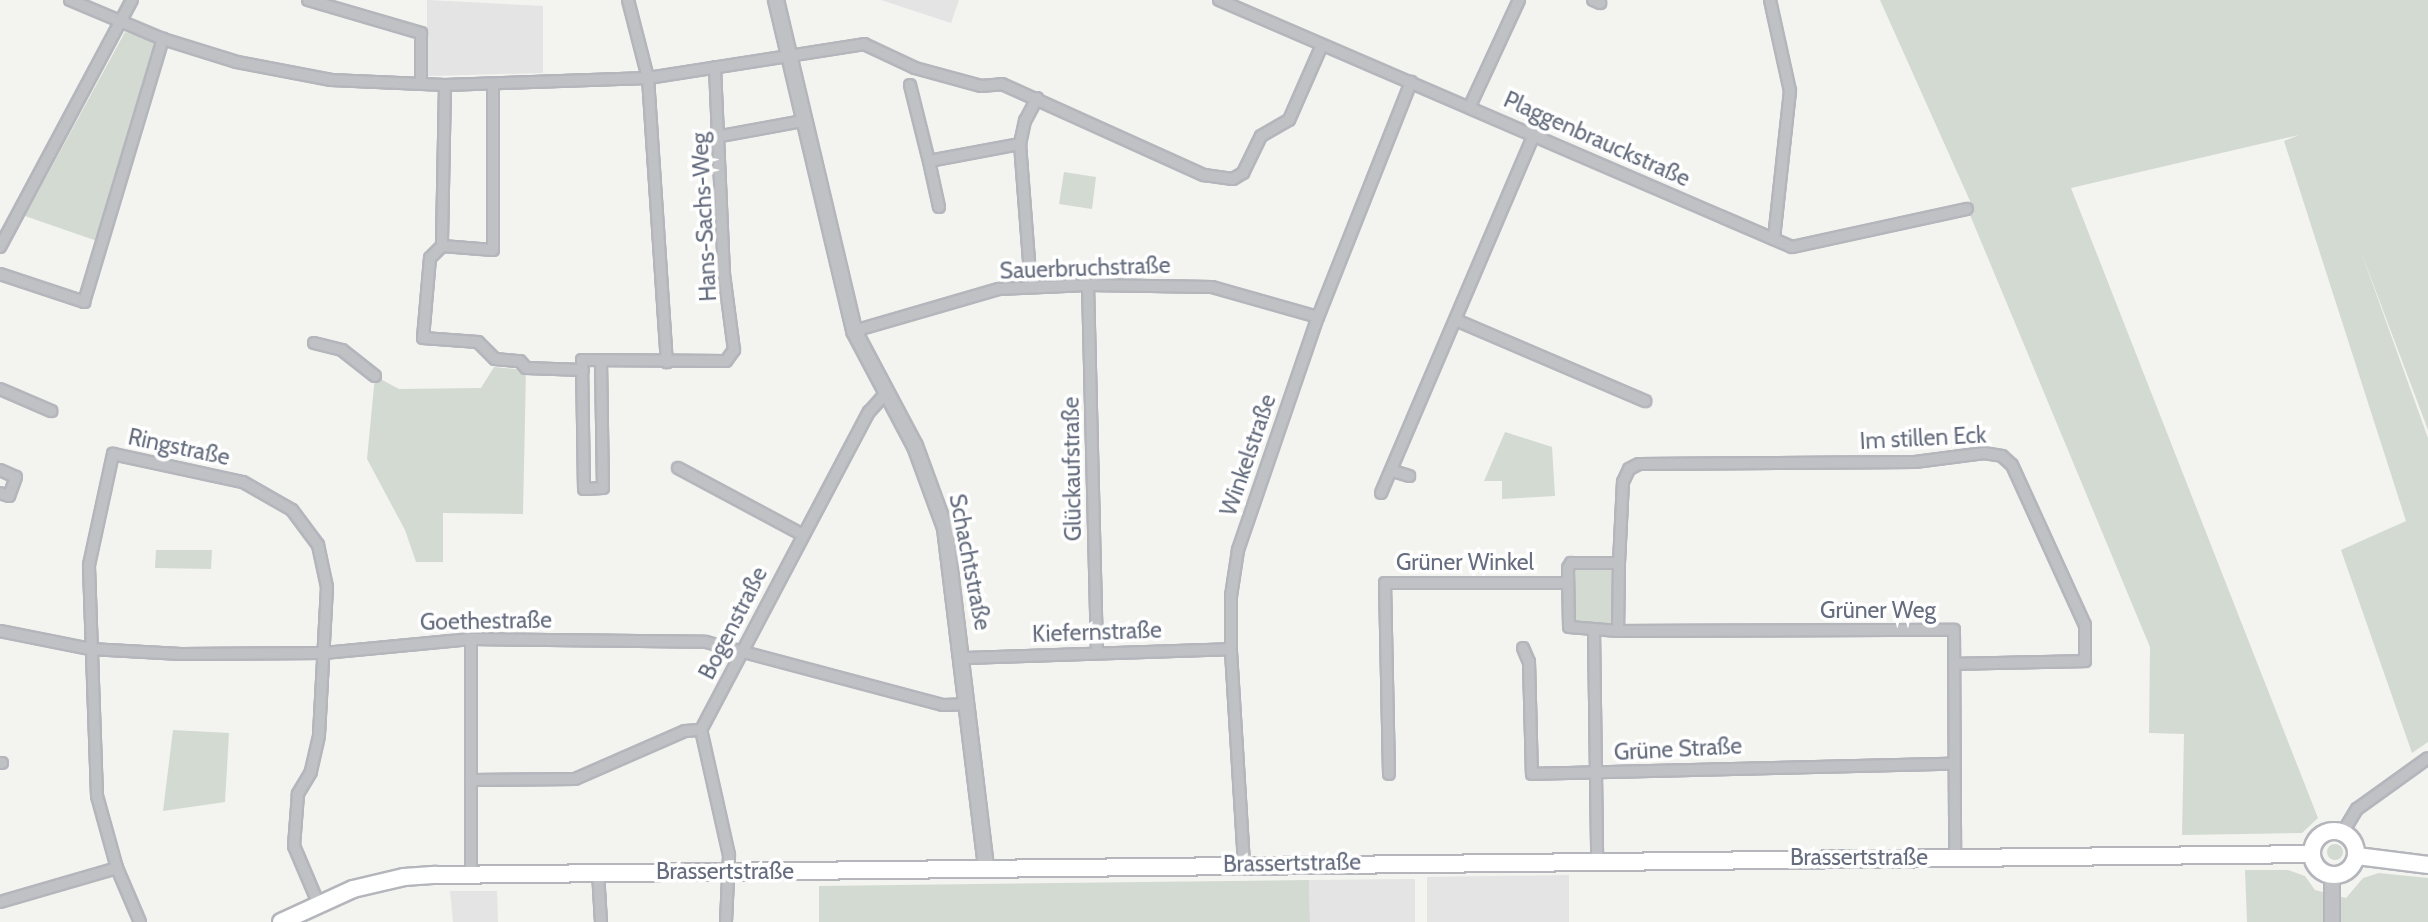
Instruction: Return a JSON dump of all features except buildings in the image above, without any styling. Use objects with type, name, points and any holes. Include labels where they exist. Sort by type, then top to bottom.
[{"type":"main road","points":[[2325,832],[2343,832],[2354,841],[2357,856],[2346,872],[2332,875],[2318,869],[2312,854],[2325,832]]},
{"type":"main road","name":"Brassertstraße","points":[[281,922],[353,889],[404,877],[471,874],[1597,859],[2312,854]]},
{"type":"main road","points":[[2357,856],[2428,865]]},
{"type":"street","points":[[70,0],[163,38],[270,71],[331,80],[445,85],[648,78],[790,58],[864,44],[915,68],[981,86],[1002,84],[1204,174],[1233,179],[1243,173],[1261,136],[1285,123],[1322,45]]},
{"type":"street","points":[[0,247],[132,0]]},
{"type":"street","points":[[308,0],[421,33],[421,83]]},
{"type":"street","points":[[445,85],[442,246],[430,258],[423,338],[478,342],[495,359],[520,361],[526,368],[583,365],[601,361],[667,362],[648,78],[628,0]]},
{"type":"street","name":"Schachtstraße","points":[[776,0],[854,331],[915,446],[938,506],[954,579],[986,868]]},
{"type":"street","name":"Plaggenbrauckstraße","points":[[1219,0],[1792,247],[1967,208]]},
{"type":"street","points":[[1471,107],[1519,0]]},
{"type":"street","points":[[1770,0],[1790,91],[1774,239]]},
{"type":"street","points":[[0,274],[84,302],[163,38]]},
{"type":"street","name":"Hans-Sachs-Weg","points":[[667,362],[726,361],[735,344],[724,274],[721,136],[715,67]]},
{"type":"street","name":"Winkelstraße","points":[[1244,864],[1231,649],[1231,596],[1238,550],[1318,317],[1411,82]]},
{"type":"street","points":[[442,246],[493,250],[493,84]]},
{"type":"street","points":[[910,85],[939,207]]},
{"type":"street","points":[[1031,287],[1020,144],[1025,121],[1037,98]]},
{"type":"street","points":[[721,136],[803,121]]},
{"type":"street","points":[[1381,493],[1394,471],[1534,135]]},
{"type":"street","points":[[929,161],[1020,144]]},
{"type":"street","name":"Sauerbruchstraße","points":[[854,331],[999,289],[1088,285],[1212,287],[1318,317]]},
{"type":"street","name":"Glückaufstraße","points":[[1088,285],[1097,653]]},
{"type":"street","points":[[1456,320],[1645,401]]},
{"type":"street","points":[[314,343],[342,350],[375,376]]},
{"type":"street","points":[[583,365],[584,489],[603,488],[601,361]]},
{"type":"street","points":[[0,389],[51,411]]},
{"type":"street","name":"Bogenstraße","points":[[701,730],[739,649],[869,412],[886,394]]},
{"type":"street","name":"Im stillen Eck","points":[[1619,563],[1623,482],[1629,469],[1639,464],[1915,462],[1984,453],[2002,456],[2012,465],[2085,625],[2085,661],[1954,664]]},
{"type":"street","name":"Ringstraße","points":[[140,922],[117,868],[97,796],[89,565],[113,454],[243,482],[292,510],[318,545],[327,587],[319,736],[311,772],[298,794],[294,846],[318,905]]},
{"type":"street","points":[[678,468],[803,535]]},
{"type":"street","points":[[0,470],[16,477],[9,496],[0,493]]},
{"type":"street","points":[[1394,471],[1409,476]]},
{"type":"street","points":[[1568,583],[1572,563],[1619,563],[1618,631]]},
{"type":"street","name":"Grüner Winkel","points":[[1389,774],[1385,583],[1568,583]]},
{"type":"street","name":"Grüner Weg","points":[[1568,583],[1569,627],[1594,631],[1954,630],[1955,856]]},
{"type":"street","name":"Goethestraße","points":[[0,631],[90,649],[324,653],[471,639],[706,642],[943,705],[968,704]]},
{"type":"street","points":[[1594,631],[1597,859]]},
{"type":"street","points":[[471,639],[471,874]]},
{"type":"street","name":"Kiefernstraße","points":[[963,658],[1231,649]]},
{"type":"street","name":"Grüne Straße","points":[[1523,649],[1530,662],[1532,774],[1954,764]]},
{"type":"street","points":[[472,780],[575,779],[685,731],[701,730],[729,855],[726,922]]},
{"type":"street","points":[[2343,832],[2357,809],[2428,758]]},
{"type":"street","points":[[0,902],[117,868]]},
{"type":"street","points":[[598,872],[601,922]]},
{"type":"street","points":[[2332,875],[2332,922]]},
{"type":"shaded area","points":[[427,0],[543,6],[543,73],[427,76]]},
{"type":"shaded area","points":[[881,0],[959,0],[951,23]]},
{"type":"shaded area","points":[[1880,0],[2428,0],[2428,430],[2360,249],[2428,438],[2428,742],[2412,753],[2341,550],[2406,521],[2284,141],[2299,135],[2071,188],[2318,818],[2302,833],[2182,835],[2184,734],[2149,733],[2150,647],[1970,215],[1974,214],[1970,201]]},
{"type":"shaded area","points":[[125,32],[156,42],[97,241],[25,216]]},
{"type":"shaded area","points":[[1064,172],[1096,177],[1092,209],[1059,204]]},
{"type":"shaded area","points":[[494,367],[526,370],[523,514],[443,513],[443,562],[416,562],[405,530],[367,459],[375,376],[399,389],[481,388]]},
{"type":"shaded area","points":[[1505,432],[1552,447],[1555,496],[1502,499],[1502,481],[1484,481]]},
{"type":"shaded area","points":[[156,550],[212,550],[211,569],[155,568]]},
{"type":"shaded area","points":[[1611,566],[1616,570],[1615,622],[1610,627],[1572,623],[1571,571],[1575,567]]},
{"type":"shaded area","points":[[173,730],[229,733],[225,802],[163,811]]},
{"type":"shaded area","points":[[2335,844],[2343,852],[2335,860],[2327,852]]},
{"type":"shaded area","points":[[2245,870],[2288,870],[2305,876],[2315,890],[2346,898],[2363,878],[2379,873],[2428,878],[2428,922],[2247,922]]},
{"type":"shaded area","points":[[1569,875],[1569,922],[1427,922],[1427,877]]},
{"type":"shaded area","points":[[1415,879],[1415,922],[1310,922],[1309,880]]},
{"type":"shaded area","points":[[1309,880],[1310,922],[819,922],[819,886]]},
{"type":"shaded area","points":[[450,891],[497,891],[498,922],[453,922]]}]
